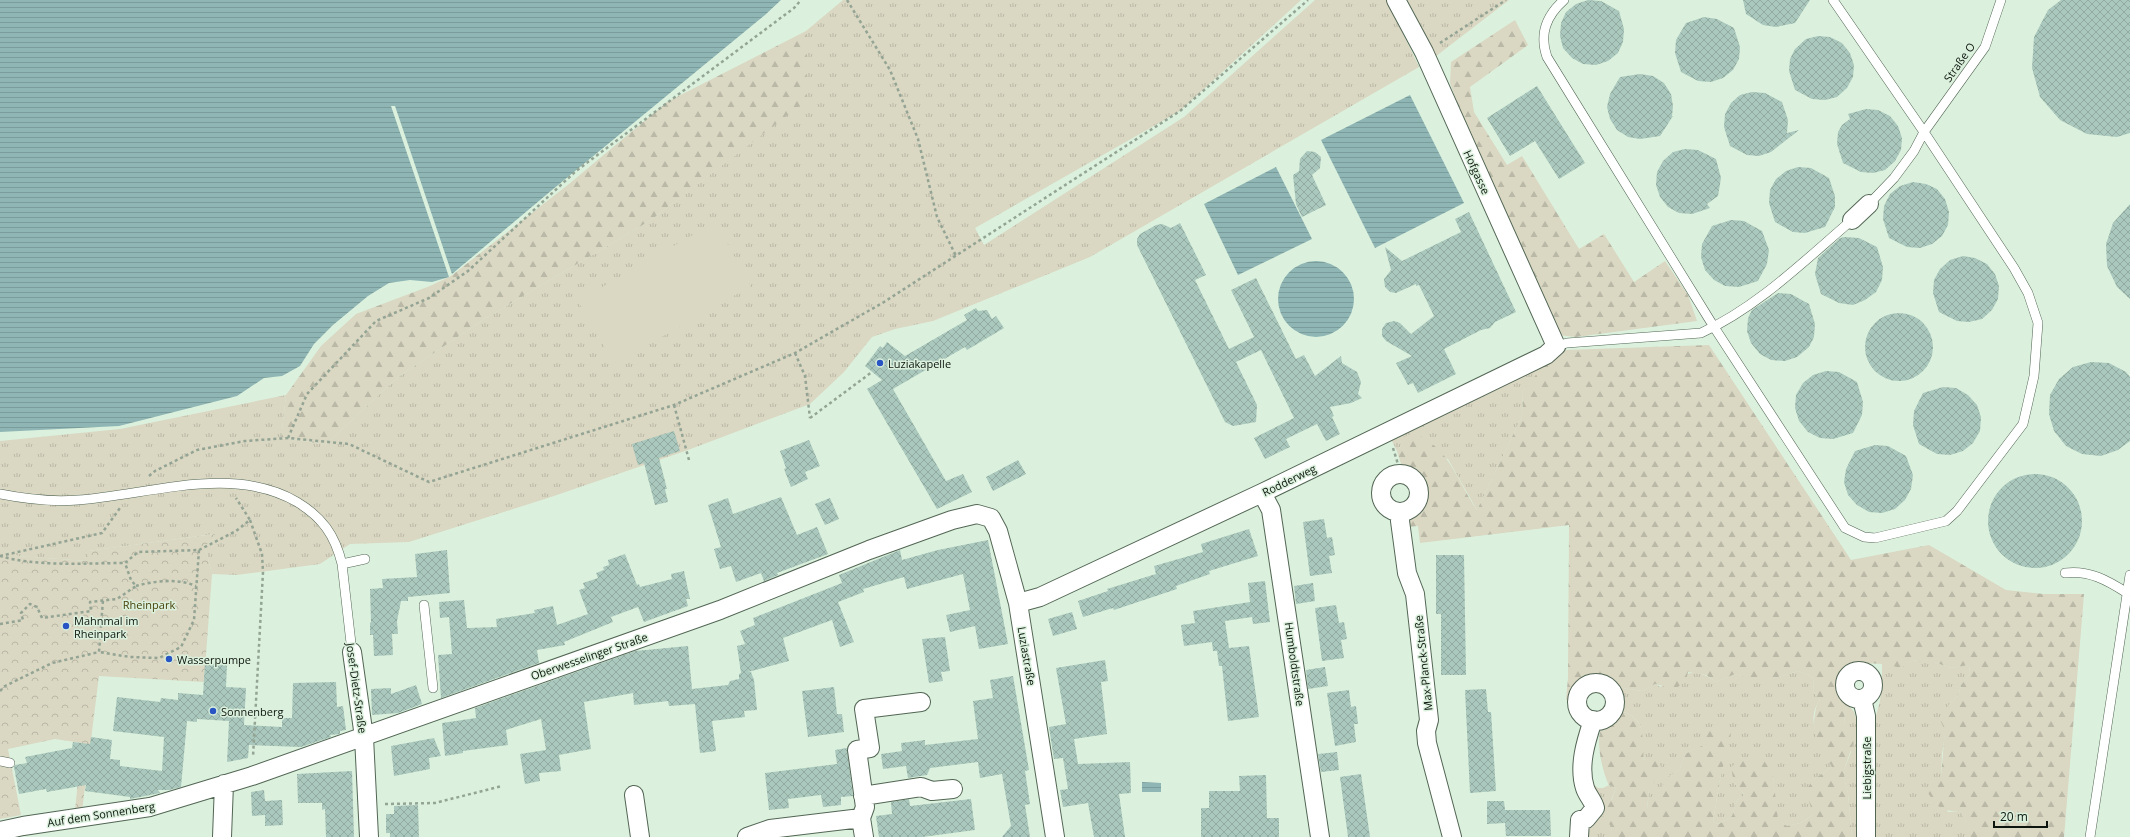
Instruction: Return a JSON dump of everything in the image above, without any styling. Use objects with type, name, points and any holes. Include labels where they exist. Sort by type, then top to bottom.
[{"type":"street","name":"Hofgasse","points":[[1396,0],[1424,52],[1556,346]]},
{"type":"street","points":[[1852,220],[1869,204]]},
{"type":"street","name":"Rodderweg","points":[[1018,603],[1040,597],[1262,493],[1546,355],[1556,346]]},
{"type":"street","points":[[1401,474],[1412,478],[1418,488],[1419,493],[1416,504],[1401,512],[1389,509],[1385,504],[1381,492],[1387,479],[1394,475],[1401,474]]},
{"type":"street","name":"Humboldtstraße","points":[[1262,493],[1271,510],[1320,837]]},
{"type":"street","name":"Max-Planck-Straße","points":[[1401,512],[1400,521],[1407,572],[1415,594],[1423,664],[1429,720],[1426,731],[1427,743],[1452,837]]},
{"type":"street","name":"Luziastraße","points":[[952,520],[977,514],[990,518],[998,531],[1004,547],[1018,603],[1056,837]]},
{"type":"street","name":"Oberwesselinger Straße","points":[[224,784],[252,776],[364,736],[437,705],[720,610],[869,550],[952,520]]},
{"type":"street","name":"Josef-Dietz-Straße","points":[[352,652],[364,736],[369,837]]},
{"type":"street","name":"Liebigstraße","points":[[1862,699],[1866,716],[1866,837]]},
{"type":"street","points":[[864,837],[861,818],[864,807],[857,750],[870,748],[864,709],[921,702]]},
{"type":"street","points":[[1579,837],[1580,820],[1586,818],[1595,808],[1594,802],[1585,790],[1583,779],[1584,747],[1593,720]]},
{"type":"street","points":[[222,837],[224,784]]},
{"type":"street","name":"Auf dem Sonnenberg","points":[[0,831],[150,807],[224,784]]},
{"type":"street","points":[[863,796],[921,787],[932,791],[954,789]]},
{"type":"street","points":[[634,795],[640,837]]},
{"type":"street","points":[[747,837],[770,829],[861,818]]},
{"type":"lane","points":[[1564,0],[1546,21],[1543,46],[1547,57],[1714,327],[1845,528],[1864,537],[1875,538],[1946,521],[1957,511],[2023,424],[2034,376],[2038,323],[2028,293],[2014,268],[1924,132],[1833,0]]},
{"type":"lane","name":"Straße O","points":[[1869,204],[1894,178],[1914,151],[1924,132],[1985,47],[2001,0]]},
{"type":"lane","points":[[1556,346],[1567,343],[1701,333],[1714,327],[1752,303],[1852,220]]},
{"type":"lane","name":"Josef-Dietz-Straße","points":[[0,494],[56,500],[78,500],[227,482],[243,483],[275,491],[307,508],[328,529],[338,545],[342,564],[352,652]]},
{"type":"lane","points":[[342,564],[365,559]]},
{"type":"lane","points":[[2065,573],[2079,572],[2096,576],[2108,580],[2127,593]]},
{"type":"lane","points":[[2090,837],[2130,575]]},
{"type":"lane","points":[[424,605],[433,688]]},
{"type":"lane","points":[[0,761],[10,763]]},
{"type":"path","points":[[288,438],[307,394],[376,320],[429,298],[468,271],[576,171],[794,8],[801,0]]},
{"type":"path","points":[[846,0],[890,70],[918,139],[937,216],[956,256]]},
{"type":"path","points":[[0,556],[102,533],[131,493],[155,471],[197,450],[244,441],[288,438],[349,444],[429,482],[674,405],[795,353],[884,302],[1180,111],[1308,0]]},
{"type":"path","points":[[1424,52],[1462,30],[1506,0]]},
{"type":"path","points":[[795,353],[805,376],[810,418],[872,372]]},
{"type":"path","points":[[674,405],[689,460]]},
{"type":"path","points":[[1386,433],[1401,474]]},
{"type":"path","points":[[227,482],[250,520],[262,554],[263,572],[252,776]]},
{"type":"path","points":[[0,556],[11,560],[57,563],[125,563],[138,552],[199,550],[236,530],[250,520]]},
{"type":"path","points":[[0,691],[5,686],[52,662],[100,652],[130,657],[159,658],[181,647],[194,620],[199,550]]},
{"type":"path","points":[[125,563],[131,580],[136,586]]},
{"type":"path","points":[[0,624],[23,620],[21,612],[30,604],[37,607],[42,618],[91,611],[90,602],[117,599],[136,586],[154,581],[188,582],[196,586]]},
{"type":"path","points":[[100,652],[103,600]]},
{"type":"path","points":[[368,804],[435,803],[502,786]]},
{"type":"green space","points":[[843,0],[1301,0],[1180,111],[975,228],[984,245],[1184,117],[1315,0],[1387,0],[1419,67],[1090,257],[933,321],[895,329],[872,337],[844,372],[810,404],[688,450],[548,498],[409,542],[350,544],[320,564],[236,575],[212,574],[205,546],[215,538],[214,534],[88,551],[88,561],[18,556],[0,548],[0,441],[120,429],[286,395],[281,439],[288,438],[325,445],[398,377],[483,320],[651,220],[805,101],[806,31]]},
{"type":"green space","points":[[1399,0],[1509,0],[1431,60]]},
{"type":"green space","points":[[1515,20],[1528,45],[1470,87],[1474,112],[1507,165],[1522,156],[1579,249],[1604,234],[1634,282],[1665,261],[1688,295],[1697,321],[1576,337],[1558,335],[1461,114],[1450,83],[1451,62]]},
{"type":"green space","points":[[806,31],[806,101],[651,220],[483,320],[398,377],[325,445],[288,438],[281,439],[286,395],[321,346],[356,314],[430,286],[451,276],[569,184],[667,102]]},
{"type":"green space","points":[[715,222],[751,286],[614,364],[578,301]]},
{"type":"green space","points":[[1709,345],[1851,560],[1929,545],[2006,590],[2043,594],[2084,594],[2064,837],[1967,837],[1967,822],[1960,811],[1943,809],[1936,804],[1926,790],[1930,783],[1941,777],[1945,730],[1940,720],[1950,703],[1958,696],[1961,685],[1970,674],[1969,665],[1951,668],[1934,662],[1920,662],[1914,660],[1901,668],[1889,665],[1882,676],[1882,664],[1857,664],[1845,671],[1840,680],[1840,691],[1844,701],[1848,705],[1845,710],[1844,725],[1850,732],[1854,741],[1844,770],[1848,793],[1852,837],[1612,837],[1612,831],[1608,821],[1603,817],[1604,806],[1612,799],[1616,788],[1609,785],[1604,772],[1600,755],[1599,737],[1604,725],[1615,716],[1619,710],[1635,718],[1639,723],[1642,735],[1644,760],[1653,757],[1663,769],[1649,790],[1647,809],[1669,776],[1680,769],[1685,754],[1706,744],[1705,733],[1713,727],[1726,728],[1731,734],[1720,779],[1713,822],[1719,824],[1732,816],[1737,800],[1745,795],[1734,783],[1731,767],[1745,758],[1763,759],[1773,775],[1778,820],[1787,826],[1800,823],[1813,815],[1806,790],[1813,780],[1832,767],[1820,748],[1815,736],[1815,714],[1820,700],[1813,692],[1814,679],[1809,675],[1798,671],[1767,679],[1744,677],[1735,674],[1716,682],[1706,675],[1688,672],[1686,681],[1675,689],[1655,684],[1642,691],[1616,687],[1609,680],[1595,677],[1587,678],[1580,682],[1575,688],[1570,700],[1566,700],[1568,678],[1569,525],[1420,543],[1418,526],[1407,527],[1408,520],[1423,507],[1427,492],[1423,480],[1419,476],[1402,467],[1397,451],[1402,444],[1403,437],[1414,433],[1426,439],[1436,447],[1452,466],[1477,510],[1523,414],[1522,391],[1552,356],[1565,350]]},
{"type":"green space","points":[[1550,361],[1522,391],[1523,414],[1477,510],[1448,459],[1402,444],[1397,451],[1391,439]]},
{"type":"green space","name":"Rheinpark","points":[[215,534],[215,538],[205,546],[212,574],[204,682],[99,676],[82,811],[75,810],[82,743],[55,739],[8,749],[21,815],[0,819],[0,548],[18,556],[88,561],[88,551]]},
{"type":"green space","points":[[1914,660],[1920,662],[1934,662],[1951,668],[1969,665],[1970,674],[1961,685],[1958,696],[1950,703],[1942,754],[1941,778],[1930,783],[1948,812],[1960,811],[1967,822],[1967,837],[1873,837],[1872,731],[1880,701],[1882,676],[1889,664],[1896,666]]},
{"type":"green space","points":[[1798,671],[1809,675],[1814,679],[1813,692],[1820,700],[1815,708],[1814,725],[1819,743],[1832,767],[1813,780],[1813,815],[1800,823],[1787,826],[1777,820],[1773,775],[1734,783],[1745,795],[1737,800],[1732,816],[1719,824],[1713,822],[1720,779],[1730,734],[1685,754],[1680,769],[1669,777],[1647,810],[1649,790],[1655,780],[1645,761],[1640,725],[1630,715],[1619,710],[1620,698],[1616,687],[1642,691],[1655,684],[1661,687],[1682,676],[1694,673],[1701,674],[1716,682],[1735,674],[1759,679],[1774,678]]},
{"type":"green space","points":[[1848,705],[1854,712],[1858,724],[1859,837],[1852,837],[1848,793],[1844,770],[1851,752],[1844,725],[1845,710]]},
{"type":"green space","points":[[1589,780],[1598,788],[1603,788],[1609,785],[1616,788],[1604,817],[1611,826],[1612,837],[1584,837]]},
{"type":"water","points":[[0,0],[781,0],[765,15],[452,274],[395,106],[391,106],[449,277],[432,282],[410,280],[389,283],[368,296],[333,325],[314,344],[300,366],[282,376],[264,378],[237,396],[119,426],[0,432]]},
{"type":"water","points":[[1410,95],[1464,203],[1375,248],[1321,140]]},
{"type":"water","points":[[1276,167],[1312,239],[1238,275],[1204,204]]},
{"type":"water","points":[[1316,261],[1331,264],[1343,272],[1351,284],[1354,299],[1351,314],[1343,326],[1331,334],[1316,337],[1301,334],[1289,326],[1281,314],[1278,299],[1281,284],[1289,272],[1301,264]]},
{"type":"water","points":[[1142,782],[1161,783],[1161,792],[1142,792]]},
{"type":"building","points":[[1588,0],[1601,1],[1619,11],[1624,29],[1623,42],[1618,53],[1608,61],[1596,65],[1583,64],[1572,58],[1563,48],[1560,36],[1561,23],[1566,12],[1576,4]]},
{"type":"building","points":[[1743,0],[1810,0],[1795,23],[1776,27],[1763,25],[1746,14]]},
{"type":"building","points":[[2061,0],[2130,0],[2130,133],[2117,137],[2087,134],[2060,120],[2040,97],[2032,68],[2034,37],[2048,10]]},
{"type":"building","points":[[1704,17],[1717,19],[1734,28],[1740,47],[1739,59],[1733,70],[1723,78],[1711,82],[1698,81],[1681,72],[1675,53],[1676,40],[1686,23]]},
{"type":"building","points":[[1818,36],[1830,37],[1842,43],[1850,53],[1854,65],[1853,77],[1847,88],[1837,97],[1825,100],[1812,99],[1795,90],[1789,71],[1790,59],[1795,49],[1806,39]]},
{"type":"building","points":[[1640,74],[1653,76],[1664,83],[1671,94],[1673,116],[1660,136],[1640,139],[1628,137],[1617,130],[1610,119],[1607,107],[1610,94],[1620,77]]},
{"type":"building","points":[[1537,86],[1585,163],[1559,179],[1535,141],[1510,156],[1487,118]]},
{"type":"building","points":[[1752,92],[1765,93],[1782,102],[1788,120],[1787,133],[1799,130],[1771,152],[1759,156],[1747,155],[1730,146],[1724,127],[1725,114],[1731,103],[1740,95]]},
{"type":"building","points":[[1866,109],[1878,110],[1890,116],[1898,126],[1902,138],[1901,150],[1895,161],[1885,170],[1873,173],[1861,172],[1843,163],[1837,144],[1838,132],[1842,125],[1850,119],[1848,114]]},
{"type":"building","points":[[1685,149],[1698,150],[1716,159],[1721,178],[1718,196],[1707,204],[1710,208],[1692,214],[1679,213],[1668,207],[1660,197],[1656,185],[1657,172],[1663,161],[1673,152]]},
{"type":"building","points":[[1307,151],[1315,152],[1321,157],[1320,168],[1312,175],[1326,205],[1302,217],[1296,204],[1293,175],[1299,171],[1300,159]]},
{"type":"building","points":[[1798,167],[1811,168],[1829,178],[1835,196],[1835,207],[1825,227],[1805,233],[1793,232],[1775,222],[1769,203],[1770,190],[1776,179],[1786,171]]},
{"type":"building","points":[[1913,182],[1926,184],[1937,189],[1945,199],[1949,212],[1948,225],[1942,236],[1932,244],[1920,248],[1907,247],[1889,238],[1883,219],[1884,206],[1890,194],[1900,186]]},
{"type":"building","points":[[2130,204],[2130,299],[2117,287],[2107,266],[2106,244],[2113,223]]},
{"type":"building","points":[[1469,212],[1516,312],[1495,322],[1490,328],[1481,330],[1444,349],[1456,374],[1418,393],[1413,383],[1408,385],[1396,363],[1412,356],[1386,341],[1382,336],[1382,329],[1386,323],[1394,321],[1400,323],[1411,334],[1434,316],[1419,285],[1416,286],[1416,284],[1396,293],[1390,292],[1385,287],[1384,279],[1391,270],[1385,247],[1402,261],[1461,232],[1455,219]]},
{"type":"building","points":[[1731,220],[1744,221],[1762,231],[1769,250],[1767,264],[1758,281],[1739,287],[1725,286],[1714,280],[1705,270],[1701,257],[1702,244],[1712,226]]},
{"type":"building","points":[[1180,223],[1206,275],[1195,280],[1229,349],[1254,337],[1231,290],[1256,278],[1296,359],[1304,355],[1315,376],[1341,356],[1342,363],[1357,372],[1361,382],[1358,394],[1362,398],[1351,403],[1330,407],[1334,416],[1332,417],[1340,434],[1326,441],[1317,424],[1286,439],[1290,447],[1265,459],[1254,438],[1294,418],[1261,350],[1236,362],[1257,405],[1256,422],[1233,426],[1225,422],[1137,245],[1137,239],[1140,234],[1156,225],[1162,224],[1171,228]]},
{"type":"building","points":[[1840,238],[1859,238],[1877,247],[1883,267],[1882,280],[1876,292],[1865,300],[1853,305],[1839,303],[1821,294],[1815,274],[1818,258]]},
{"type":"building","points":[[1963,256],[1975,258],[1987,264],[1995,274],[1999,286],[1998,299],[1992,310],[1982,319],[1969,322],[1957,321],[1939,312],[1933,293],[1934,280],[1940,269],[1950,260]]},
{"type":"building","points":[[1778,293],[1791,294],[1809,304],[1815,324],[1814,337],[1809,347],[1797,357],[1785,361],[1771,360],[1760,354],[1751,343],[1747,331],[1748,318],[1752,310]]},
{"type":"building","points":[[976,308],[978,311],[987,310],[992,319],[996,316],[1004,328],[967,350],[965,347],[893,389],[946,481],[963,474],[972,492],[937,509],[867,389],[882,380],[865,366],[880,346],[883,348],[887,342],[905,356],[967,320],[964,315]]},
{"type":"building","points":[[1899,313],[1912,316],[1923,323],[1930,334],[1933,347],[1930,360],[1923,371],[1912,378],[1899,381],[1886,378],[1875,371],[1868,360],[1865,347],[1868,334],[1875,323],[1886,316]]},
{"type":"building","points":[[2091,362],[2109,363],[2126,372],[2130,377],[2130,441],[2118,450],[2101,456],[2082,454],[2066,446],[2054,431],[2049,414],[2050,395],[2059,379],[2073,367]]},
{"type":"building","points":[[1826,371],[1839,372],[1857,382],[1863,402],[1862,415],[1853,433],[1833,439],[1820,438],[1808,432],[1799,421],[1795,408],[1796,395],[1803,383],[1813,375]]},
{"type":"building","points":[[1943,387],[1956,388],[1968,395],[1977,405],[1981,417],[1980,431],[1973,443],[1963,451],[1950,455],[1937,454],[1919,444],[1913,425],[1914,411],[1923,393]]},
{"type":"building","points":[[674,431],[680,451],[659,458],[667,489],[665,489],[668,502],[655,505],[644,463],[638,465],[632,444]]},
{"type":"building","points":[[809,440],[820,466],[805,472],[808,479],[791,487],[784,469],[786,468],[780,451]]},
{"type":"building","points":[[1875,445],[1888,446],[1906,456],[1913,475],[1911,489],[1905,500],[1895,509],[1882,513],[1869,512],[1857,505],[1848,495],[1844,482],[1846,469],[1855,451]]},
{"type":"building","points":[[1018,460],[1026,474],[993,491],[986,477]]},
{"type":"building","points":[[2035,474],[2053,478],[2068,488],[2078,503],[2082,521],[2078,539],[2068,554],[2053,564],[2035,568],[2017,564],[2002,554],[1992,539],[1988,521],[1992,503],[2002,488],[2017,478]]},
{"type":"building","points":[[781,497],[797,535],[817,527],[828,554],[777,573],[778,575],[764,581],[761,573],[736,582],[731,566],[720,569],[714,549],[721,547],[708,505],[728,498],[733,514]]},
{"type":"building","points":[[830,498],[839,519],[825,525],[815,504]]},
{"type":"building","points":[[1324,519],[1327,538],[1332,537],[1335,555],[1329,556],[1332,573],[1310,576],[1303,522]]},
{"type":"building","points":[[1249,529],[1258,556],[1209,571],[1210,574],[1176,586],[1177,589],[1114,610],[1113,608],[1083,617],[1078,601],[1108,591],[1107,589],[1156,574],[1154,566],[1203,552],[1201,544]]},
{"type":"building","points":[[988,540],[1008,644],[979,649],[975,626],[950,632],[946,615],[970,610],[963,574],[907,589],[904,577],[863,589],[864,592],[838,602],[854,642],[840,647],[832,620],[783,638],[789,661],[748,672],[751,672],[754,680],[757,710],[744,711],[745,717],[712,721],[716,751],[700,753],[695,704],[669,706],[668,701],[634,705],[633,693],[584,702],[591,749],[559,755],[561,771],[539,773],[540,781],[525,784],[520,754],[546,750],[541,719],[506,730],[508,745],[463,751],[463,753],[445,756],[442,723],[476,718],[475,708],[635,651],[688,646],[692,689],[728,685],[730,681],[739,679],[739,674],[741,673],[737,646],[745,644],[740,631],[755,625],[753,618],[842,583],[839,575],[900,550],[902,560],[938,550]]},
{"type":"building","points":[[447,550],[450,593],[408,597],[408,601],[401,601],[397,621],[398,634],[392,634],[393,655],[374,656],[373,635],[370,635],[370,589],[383,588],[382,579],[417,577],[415,554]]},
{"type":"building","points":[[625,554],[637,585],[639,584],[640,587],[672,579],[671,574],[684,571],[690,599],[686,599],[688,606],[644,622],[638,607],[611,617],[613,622],[564,642],[565,645],[537,650],[539,663],[441,698],[438,655],[452,654],[449,617],[440,618],[439,602],[464,600],[467,628],[497,627],[496,619],[535,613],[534,610],[553,606],[557,625],[588,614],[579,590],[585,588],[583,583],[598,578],[596,573],[604,570],[603,567],[609,565],[608,560]]},
{"type":"building","points":[[1436,555],[1464,555],[1466,675],[1441,675],[1441,614],[1436,614]]},
{"type":"building","points":[[1265,581],[1270,622],[1253,624],[1252,617],[1225,621],[1229,648],[1249,646],[1259,717],[1228,721],[1222,666],[1219,666],[1217,651],[1213,651],[1212,642],[1184,646],[1181,625],[1195,623],[1193,611],[1250,602],[1248,583]]},
{"type":"building","points":[[1313,583],[1315,601],[1296,604],[1294,586]]},
{"type":"building","points":[[1336,605],[1339,623],[1344,622],[1347,639],[1341,640],[1344,658],[1322,661],[1315,608]]},
{"type":"building","points":[[1072,612],[1077,629],[1053,636],[1048,619]]},
{"type":"building","points":[[945,637],[950,671],[941,672],[943,681],[929,683],[922,639]]},
{"type":"building","points":[[1105,660],[1108,681],[1101,682],[1107,734],[1074,739],[1078,764],[1130,762],[1131,793],[1119,794],[1125,837],[1094,837],[1088,803],[1063,807],[1060,790],[1068,789],[1063,758],[1054,759],[1049,727],[1066,724],[1056,668]]},
{"type":"building","points":[[205,663],[227,665],[226,687],[246,688],[244,725],[282,727],[282,718],[292,718],[293,683],[336,682],[337,707],[343,706],[346,730],[340,731],[340,734],[330,735],[331,737],[301,747],[249,745],[248,758],[227,762],[229,721],[197,719],[197,722],[187,721],[181,787],[169,790],[158,790],[160,793],[130,799],[130,797],[85,791],[86,785],[47,792],[46,789],[19,794],[14,767],[15,765],[27,763],[25,757],[72,748],[73,742],[90,744],[91,737],[112,740],[110,759],[120,760],[120,766],[162,771],[164,737],[113,731],[117,697],[160,702],[161,698],[178,700],[178,693],[203,695]]},
{"type":"building","points":[[1325,667],[1328,686],[1308,689],[1306,670]]},
{"type":"building","points":[[1013,676],[1029,770],[1025,771],[1030,804],[1025,805],[1030,837],[1002,837],[1011,826],[1002,774],[980,778],[978,762],[930,768],[927,775],[908,778],[906,766],[883,769],[881,754],[902,751],[901,743],[925,740],[925,745],[978,739],[973,701],[993,698],[990,680]]},
{"type":"building","points":[[416,685],[422,704],[398,713],[372,715],[371,689],[391,688],[391,694]]},
{"type":"building","points":[[834,687],[837,714],[842,714],[844,732],[808,737],[802,691]]},
{"type":"building","points":[[1486,689],[1488,712],[1491,712],[1496,791],[1470,793],[1465,690]]},
{"type":"building","points":[[1349,690],[1351,707],[1356,706],[1358,724],[1354,724],[1356,742],[1335,746],[1327,693]]},
{"type":"building","points":[[434,738],[441,756],[429,758],[430,769],[394,776],[391,746]]},
{"type":"building","points":[[847,748],[853,796],[841,797],[841,805],[823,807],[821,795],[788,799],[789,808],[769,810],[765,773],[837,764],[835,750]]},
{"type":"building","points":[[1337,752],[1339,770],[1321,772],[1318,754]]},
{"type":"building","points":[[352,771],[354,837],[326,837],[325,809],[322,810],[322,803],[298,803],[297,774]]},
{"type":"building","points":[[1361,774],[1370,837],[1348,837],[1340,777]]},
{"type":"building","points":[[1266,775],[1267,818],[1279,818],[1279,837],[1201,837],[1201,808],[1209,808],[1209,791],[1240,791],[1239,776]]},
{"type":"building","points":[[264,790],[265,801],[282,800],[283,825],[265,826],[265,815],[252,816],[251,792]]},
{"type":"building","points":[[909,799],[910,806],[971,799],[975,830],[922,837],[879,837],[876,816],[892,814],[891,802]]},
{"type":"building","points":[[1487,801],[1504,801],[1505,810],[1550,810],[1551,836],[1506,836],[1505,823],[1487,824]]},
{"type":"building","points":[[418,805],[419,837],[390,837],[390,833],[386,833],[386,814],[394,814],[394,806]]},
{"type":"place","name":"Luziakapelle","points":[[880,363]]},
{"type":"place","name":"Mahnmal im Rheinpark","points":[[66,626]]},
{"type":"place","name":"Wasserpumpe","points":[[169,659]]},
{"type":"place","name":"Sonnenberg","points":[[213,711]]}]
